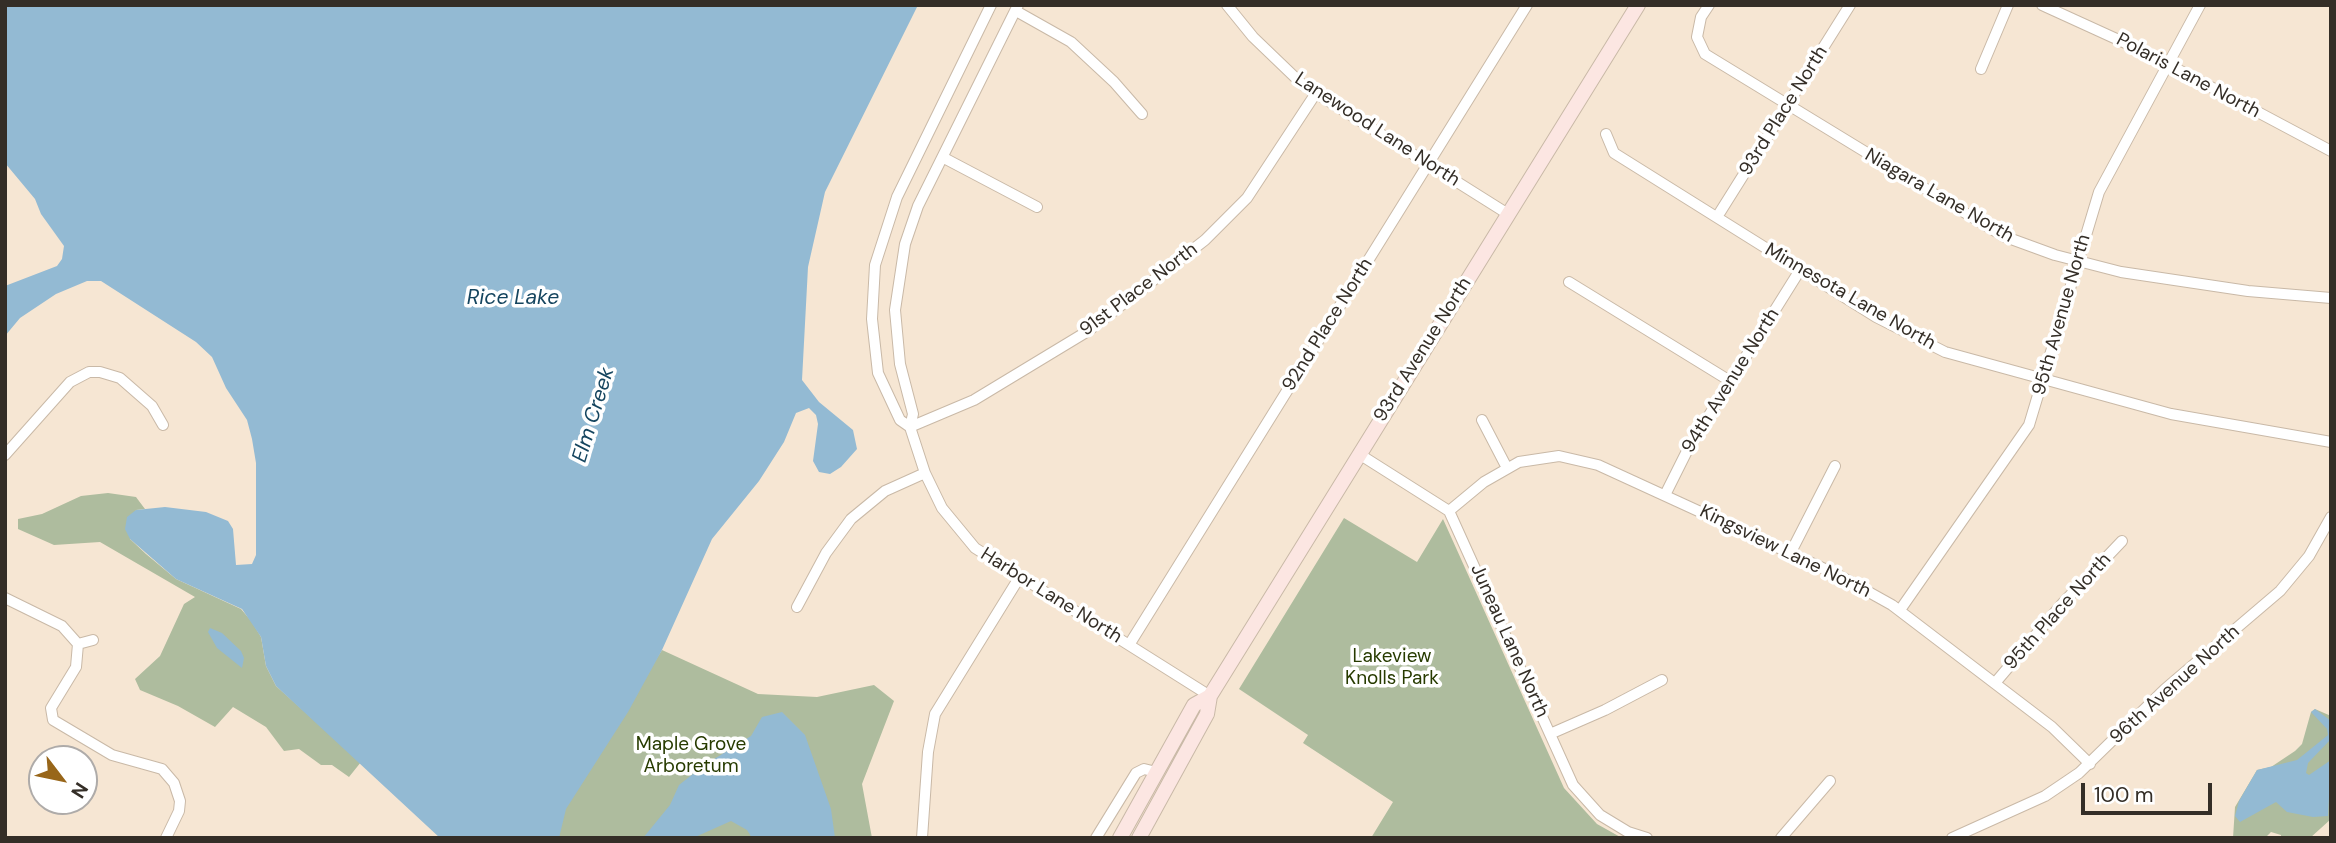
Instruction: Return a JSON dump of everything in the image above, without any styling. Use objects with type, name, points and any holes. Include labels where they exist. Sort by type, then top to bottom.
[{"type":"main road","name":"93rd Avenue North","points":[[1139,838],[1207,714],[1210,696],[1638,5]]},
{"type":"main road","name":"93rd Avenue North","points":[[1120,838],[1194,705],[1210,696]]},
{"type":"street","points":[[991,5],[963,68],[897,197],[875,265],[872,319],[878,373],[900,420],[910,427],[913,414],[896,338],[897,280],[914,218],[1017,8],[1070,42],[1114,82],[1142,114]]},
{"type":"street","name":"Lanewood Lane North","points":[[1227,5],[1253,37],[1316,93],[1508,214]]},
{"type":"street","name":"92nd Place North","points":[[1129,645],[1527,5]]},
{"type":"street","name":"Niagara Lane North","points":[[1709,5],[1698,27],[1697,37],[1705,54],[1984,226],[2023,245],[2077,261],[2154,278],[2331,298]]},
{"type":"street","name":"93rd Place North","points":[[1717,217],[1850,5]]},
{"type":"street","points":[[1981,69],[2008,5]]},
{"type":"street","name":"Polaris Lane North","points":[[2042,5],[2168,64],[2331,152]]},
{"type":"street","name":"95th Avenue North","points":[[1900,610],[2029,425],[2045,381],[2077,261],[2099,192],[2200,5]]},
{"type":"street","points":[[963,68],[984,78]]},
{"type":"street","name":"91st Place North","points":[[910,427],[974,400],[1066,344],[1116,311],[1205,240],[1247,198],[1316,93]]},
{"type":"street","name":"Minnesota Lane North","points":[[1606,134],[1614,153],[1800,270],[1912,337],[1944,352],[2171,414],[2331,442]]},
{"type":"street","points":[[944,158],[1037,207]]},
{"type":"street","name":"94th Avenue North","points":[[1665,495],[1688,449],[1800,270]]},
{"type":"street","points":[[1569,282],[1730,381]]},
{"type":"street","points":[[5,455],[70,382],[89,372],[120,378],[152,406],[163,425]]},
{"type":"street","points":[[1482,420],[1507,468]]},
{"type":"street","name":"Harbor Lane North","points":[[910,427],[925,473],[942,508],[965,539],[1019,578],[1210,696]]},
{"type":"street","points":[[1359,454],[1449,511]]},
{"type":"street","name":"Kingsview Lane North","points":[[1449,511],[1507,468],[1539,456],[1576,458],[1791,552],[1900,610],[2064,737],[2090,764]]},
{"type":"street","points":[[1791,552],[1835,466]]},
{"type":"street","points":[[797,607],[826,553],[851,519],[885,492],[925,473]]},
{"type":"street","name":"Juneau Lane North","points":[[1449,511],[1573,785],[1592,808],[1615,825],[1647,838]]},
{"type":"street","name":"96th Avenue North","points":[[1952,838],[2045,796],[2090,764],[2165,689],[2280,591],[2309,556],[2331,517]]},
{"type":"street","name":"95th Place North","points":[[1995,683],[2062,604],[2122,541]]},
{"type":"street","points":[[922,838],[928,752],[935,714],[1019,578]]},
{"type":"street","points":[[5,598],[62,626],[78,644],[76,667],[50,714],[59,725],[112,755],[162,769],[178,791],[180,801],[176,820],[166,838]]},
{"type":"street","points":[[78,644],[93,639]]},
{"type":"street","points":[[1550,734],[1605,710],[1662,680]]},
{"type":"street","points":[[1096,838],[1136,773],[1144,769],[1156,772]]},
{"type":"street","points":[[1781,838],[1830,781]]},
{"type":"green space","points":[[108,493],[136,497],[145,509],[136,510],[130,539],[146,554],[176,579],[241,609],[261,637],[266,666],[276,686],[361,762],[349,777],[332,765],[321,765],[299,749],[284,751],[266,727],[233,707],[215,727],[178,706],[140,690],[135,679],[160,656],[184,604],[195,597],[100,542],[54,545],[18,529],[18,519],[42,514],[81,496]]},
{"type":"green space","name":"Lakeview Knolls Park","points":[[1344,518],[1417,562],[1443,519],[1564,788],[1597,824],[1622,838],[1371,838],[1393,802],[1303,743],[1308,735],[1239,689]]},
{"type":"green space","name":"Maple Grove Arboretum","points":[[662,650],[758,694],[817,697],[874,685],[894,701],[862,784],[872,838],[545,838],[598,748]]},
{"type":"green space","points":[[2315,709],[2331,716],[2331,819],[2310,838],[2281,838],[2281,835],[2271,832],[2265,838],[2233,838],[2235,807],[2257,770],[2271,767],[2302,744],[2311,712]]},
{"type":"water","name":"Rice Lake","points":[[5,5],[918,5],[825,192],[808,267],[802,380],[819,402],[853,430],[857,449],[841,467],[830,474],[819,472],[813,461],[818,424],[816,415],[809,408],[796,413],[784,442],[759,481],[712,539],[662,650],[628,712],[566,809],[559,838],[440,838],[276,686],[266,666],[261,637],[242,609],[176,579],[130,539],[125,529],[127,517],[136,510],[165,507],[206,512],[228,521],[233,529],[236,565],[252,564],[256,555],[256,463],[252,439],[247,420],[226,388],[212,357],[196,342],[101,281],[87,281],[56,294],[20,318],[5,336],[5,286],[57,266],[62,259],[64,246],[41,214],[35,199],[5,163]]},
{"type":"water","points":[[210,628],[222,633],[241,651],[244,658],[242,668],[217,648],[208,632]]},
{"type":"water","points":[[2315,709],[2331,721],[2331,739],[2308,763],[2306,773],[2309,775],[2331,760],[2328,816],[2313,817],[2287,812],[2276,802],[2240,822],[2235,816],[2239,801],[2257,770],[2297,760],[2328,735],[2327,729],[2311,712]]},
{"type":"water","points":[[782,712],[805,735],[831,809],[835,838],[752,838],[747,830],[731,821],[693,838],[643,838],[670,805],[679,785],[703,766],[751,736],[762,717]]},
{"type":"water label","name":"Elm Creek","points":[[594,415]]}]
